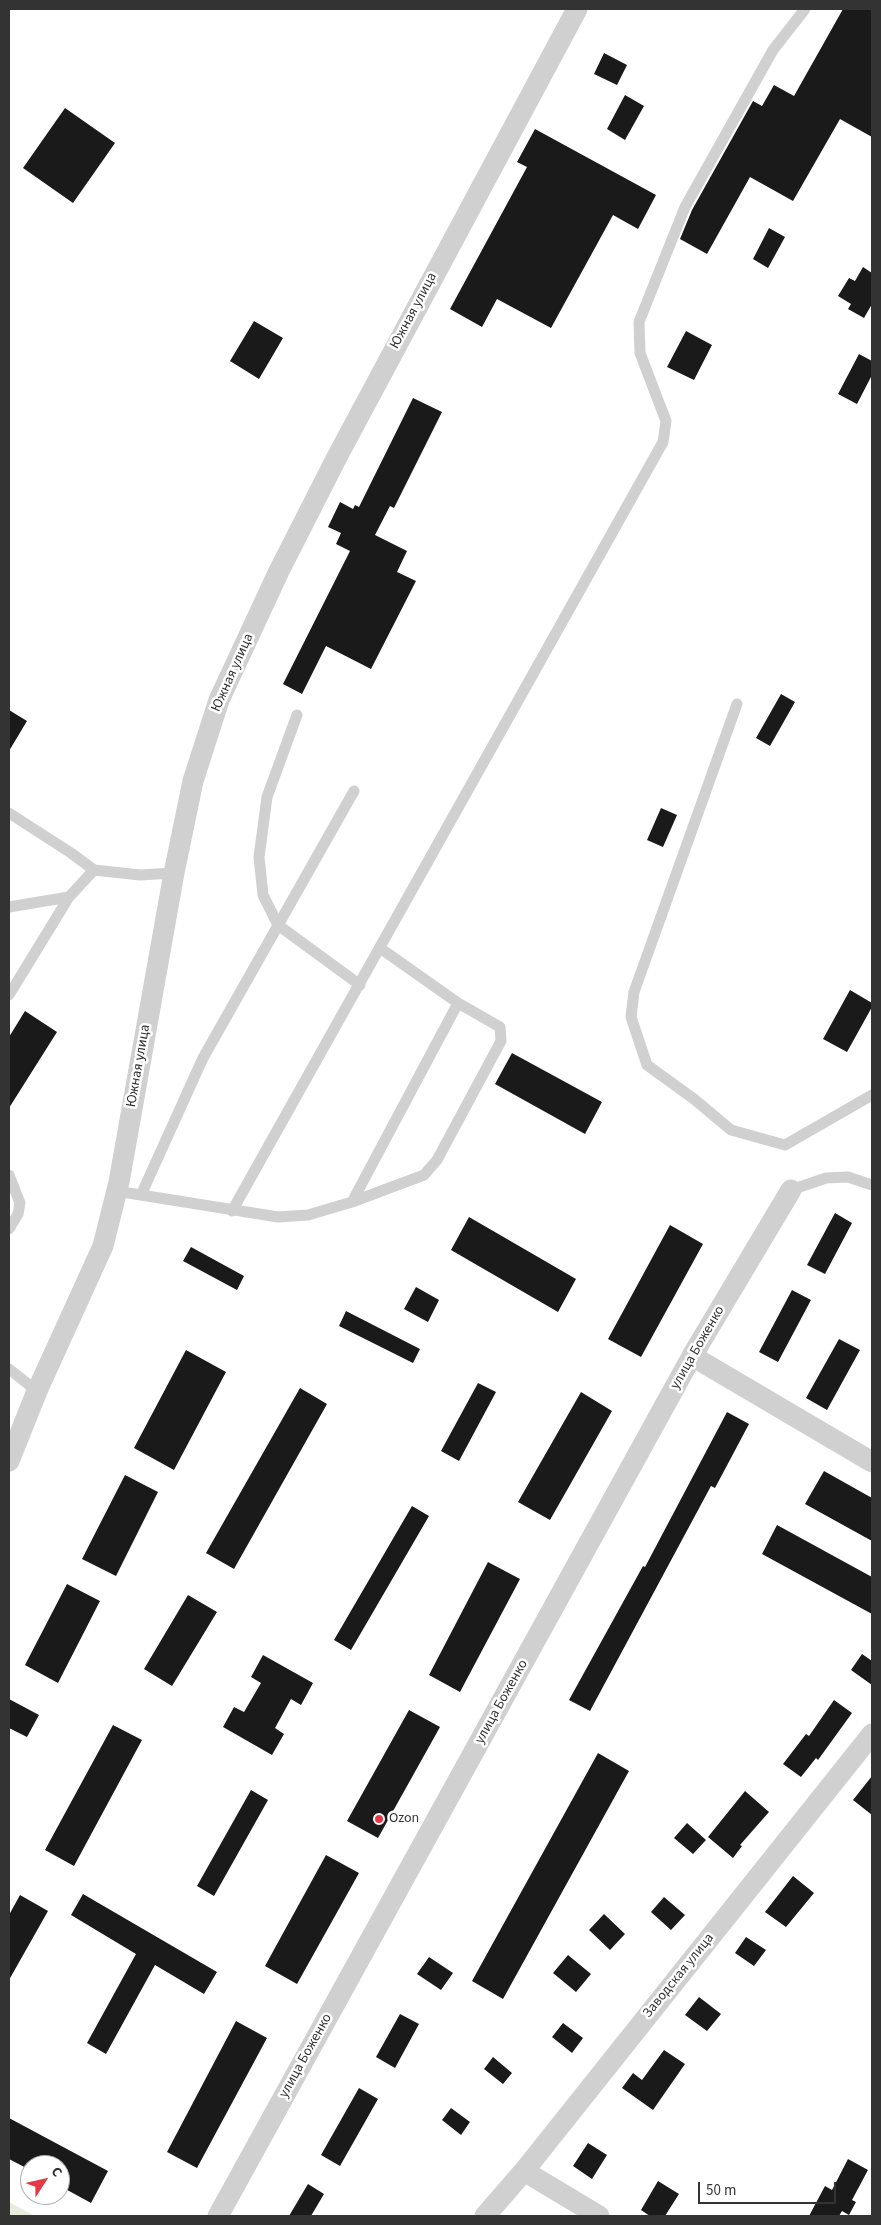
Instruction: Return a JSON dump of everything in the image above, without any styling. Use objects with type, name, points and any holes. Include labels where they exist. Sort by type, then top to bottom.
[{"type":"street","name":"Южная улица","points":[[9,1461],[37,1391],[103,1246],[116,1191],[174,873],[193,782],[219,700],[275,580],[346,439],[576,9]]},
{"type":"street","name":"улица Боженко","points":[[218,2216],[692,1356],[791,1190]]},
{"type":"street","points":[[692,1356],[872,1462]]},
{"type":"street","name":"Заводская улица","points":[[485,2216],[524,2171],[872,1734]]},
{"type":"street","points":[[524,2171],[599,2216]]},
{"type":"lane","points":[[232,1211],[663,442],[666,421],[640,353],[639,322],[685,207],[773,50],[805,9]]},
{"type":"lane","points":[[737,704],[634,992],[631,1016],[647,1065],[731,1130],[786,1145],[872,1094]]},
{"type":"lane","points":[[297,715],[267,797],[259,858],[263,895],[278,924],[360,985]]},
{"type":"lane","points":[[140,1195],[202,1058],[354,791]]},
{"type":"lane","points":[[9,813],[94,870],[140,875],[174,873]]},
{"type":"lane","points":[[9,995],[69,896],[94,870]]},
{"type":"lane","points":[[9,907],[69,896]]},
{"type":"lane","points":[[116,1191],[278,1217],[308,1215],[352,1202],[424,1175],[438,1160],[501,1041],[500,1027],[458,1003],[380,948]]},
{"type":"lane","points":[[352,1202],[458,1003]]},
{"type":"lane","points":[[9,1175],[20,1202],[18,1214],[9,1229]]},
{"type":"lane","points":[[791,1190],[826,1178],[848,1177],[872,1185]]},
{"type":"lane","points":[[9,1369],[37,1391]]},
{"type":"shaded area","points":[[9,2202],[35,2216],[9,2216]]},
{"type":"building","points":[[843,9],[872,9],[872,137],[840,119],[793,201],[750,177],[707,254],[680,239],[692,210],[753,101],[762,106],[774,85],[794,96]]},
{"type":"building","points":[[604,53],[627,65],[617,85],[594,74]]},
{"type":"building","points":[[625,95],[644,106],[625,140],[607,129]]},
{"type":"building","points":[[65,108],[115,143],[73,203],[23,168]]},
{"type":"building","points":[[535,129],[656,195],[638,229],[613,215],[551,328],[497,299],[482,327],[450,309],[527,167],[517,162]]},
{"type":"building","points":[[769,228],[785,237],[768,268],[753,259]]},
{"type":"building","points":[[863,267],[872,273],[872,304],[864,318],[848,309],[851,304],[838,296],[849,278],[855,281]]},
{"type":"building","points":[[254,321],[283,338],[259,379],[230,361]]},
{"type":"building","points":[[686,331],[712,345],[694,380],[667,367]]},
{"type":"building","points":[[859,354],[872,361],[872,375],[857,404],[838,394]]},
{"type":"building","points":[[413,398],[442,412],[394,508],[390,506],[375,535],[407,551],[397,572],[416,581],[371,669],[326,646],[302,694],[283,684],[350,551],[336,544],[341,533],[328,527],[340,502],[353,509],[355,505],[359,507]]},
{"type":"building","points":[[781,694],[795,702],[770,746],[756,738]]},
{"type":"building","points":[[9,710],[27,721],[9,751]]},
{"type":"building","points":[[661,808],[677,815],[663,847],[647,840]]},
{"type":"building","points":[[850,990],[872,1003],[872,1007],[847,1052],[823,1039]]},
{"type":"building","points":[[25,1011],[57,1032],[9,1108],[9,1037]]},
{"type":"building","points":[[512,1053],[602,1102],[585,1134],[495,1084]]},
{"type":"building","points":[[835,1213],[852,1223],[825,1274],[807,1265]]},
{"type":"building","points":[[469,1217],[576,1279],[558,1312],[451,1250]]},
{"type":"building","points":[[670,1225],[703,1244],[641,1357],[608,1339]]},
{"type":"building","points":[[191,1247],[244,1276],[237,1290],[183,1261]]},
{"type":"building","points":[[416,1287],[439,1300],[428,1322],[404,1309]]},
{"type":"building","points":[[792,1290],[811,1300],[778,1362],[759,1352]]},
{"type":"building","points":[[346,1311],[420,1349],[413,1363],[339,1326]]},
{"type":"building","points":[[839,1339],[860,1350],[827,1410],[806,1398]]},
{"type":"building","points":[[186,1350],[226,1372],[174,1470],[134,1448]]},
{"type":"building","points":[[478,1383],[496,1392],[459,1461],[441,1451]]},
{"type":"building","points":[[300,1388],[327,1404],[234,1569],[206,1553]]},
{"type":"building","points":[[581,1392],[612,1411],[550,1520],[518,1502]]},
{"type":"building","points":[[727,1412],[749,1424],[715,1488],[711,1486],[590,1711],[569,1700],[643,1566],[645,1567]]},
{"type":"building","points":[[824,1471],[872,1498],[872,1541],[805,1504]]},
{"type":"building","points":[[125,1475],[158,1492],[116,1576],[82,1559]]},
{"type":"building","points":[[412,1506],[429,1516],[351,1650],[334,1640]]},
{"type":"building","points":[[777,1525],[872,1577],[872,1614],[762,1554]]},
{"type":"building","points":[[488,1562],[520,1579],[460,1692],[429,1675]]},
{"type":"building","points":[[67,1584],[100,1601],[58,1683],[25,1665]]},
{"type":"building","points":[[188,1595],[217,1612],[172,1686],[144,1669]]},
{"type":"building","points":[[862,1654],[872,1661],[872,1685],[851,1670]]},
{"type":"building","points":[[263,1655],[313,1683],[301,1705],[291,1699],[275,1728],[284,1734],[272,1755],[223,1727],[234,1707],[244,1712],[261,1683],[251,1677]]},
{"type":"building","points":[[9,1699],[39,1715],[27,1737],[9,1728]]},
{"type":"building","points":[[834,1700],[852,1713],[818,1760],[816,1758],[801,1777],[783,1764],[806,1734],[809,1736]]},
{"type":"building","points":[[409,1710],[440,1727],[378,1838],[347,1821]]},
{"type":"building","points":[[113,1725],[142,1740],[74,1866],[45,1850]]},
{"type":"building","points":[[598,1753],[629,1771],[503,1999],[472,1981]]},
{"type":"building","points":[[872,1776],[872,1815],[853,1800]]},
{"type":"building","points":[[251,1790],[268,1800],[214,1896],[197,1886]]},
{"type":"building","points":[[745,1791],[769,1812],[740,1845],[742,1846],[733,1858],[708,1837]]},
{"type":"building","points":[[687,1823],[706,1840],[693,1854],[674,1838]]},
{"type":"building","points":[[326,1855],[359,1873],[297,1984],[265,1966]]},
{"type":"building","points":[[793,1876],[814,1893],[786,1927],[765,1912]]},
{"type":"building","points":[[83,1894],[217,1972],[204,1994],[155,1965],[106,2054],[87,2043],[136,1954],[71,1915]]},
{"type":"building","points":[[20,1895],[48,1911],[9,1980],[9,1915]]},
{"type":"building","points":[[664,1897],[685,1915],[671,1930],[651,1912]]},
{"type":"building","points":[[604,1914],[625,1934],[610,1950],[589,1930]]},
{"type":"building","points":[[746,1937],[766,1950],[754,1966],[735,1953]]},
{"type":"building","points":[[568,1955],[591,1974],[576,1992],[553,1973]]},
{"type":"building","points":[[429,1957],[453,1973],[441,1990],[417,1974]]},
{"type":"building","points":[[699,1997],[721,2014],[707,2031],[685,2015]]},
{"type":"building","points":[[400,2014],[419,2024],[395,2068],[376,2057]]},
{"type":"building","points":[[236,2021],[267,2038],[197,2168],[167,2152]]},
{"type":"building","points":[[563,2023],[583,2038],[572,2053],[552,2037]]},
{"type":"building","points":[[664,2050],[685,2064],[653,2110],[622,2088],[633,2073],[642,2080]]},
{"type":"building","points":[[493,2057],[512,2073],[503,2084],[484,2069]]},
{"type":"building","points":[[359,2088],[378,2099],[340,2166],[321,2155]]},
{"type":"building","points":[[451,2108],[470,2122],[461,2135],[442,2120]]},
{"type":"building","points":[[9,2118],[108,2171],[91,2203],[70,2191],[70,2155],[20,2155],[20,2165],[9,2159]]},
{"type":"building","points":[[588,2143],[607,2155],[592,2179],[573,2166]]},
{"type":"building","points":[[848,2159],[868,2170],[852,2200],[856,2202],[849,2215],[842,2211],[839,2216],[809,2216],[825,2186],[832,2190]]},
{"type":"building","points":[[658,2181],[679,2194],[665,2216],[650,2216],[641,2210]]},
{"type":"building","points":[[308,2184],[324,2194],[311,2216],[289,2216]]},
{"type":"place","name":"Ozon","points":[[379,1819]]}]
